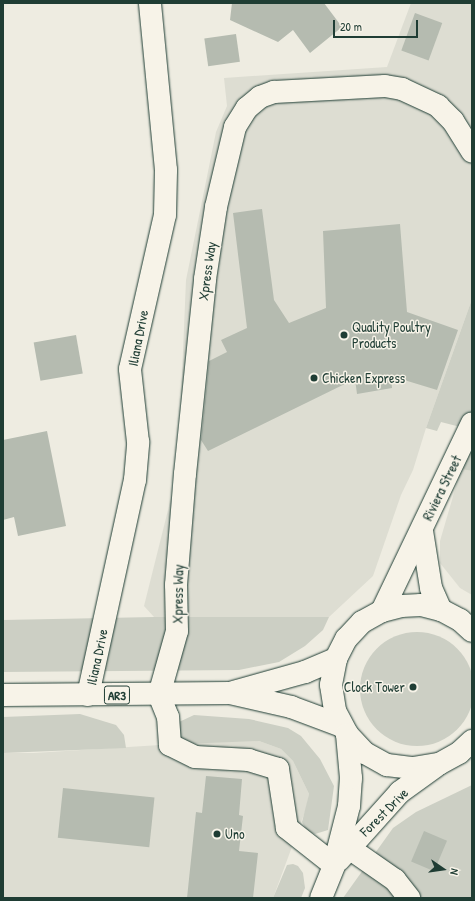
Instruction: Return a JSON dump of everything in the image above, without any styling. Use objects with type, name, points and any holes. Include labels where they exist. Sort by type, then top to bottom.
[{"type":"main road","name":"Iliana Drive","points":[[88,695],[135,480],[138,442],[130,369],[165,214],[166,170],[150,3]]},
{"type":"main road","name":"Xpress Way","points":[[159,695],[177,630],[176,585],[205,279],[216,207],[235,126],[247,108],[260,97],[274,92],[385,86],[402,89],[438,106],[453,121],[472,152]]},
{"type":"main road","name":"Riviera Street","points":[[382,611],[422,531],[472,423]]},
{"type":"main road","name":"Riviera Street","points":[[422,531],[431,588],[441,610]]},
{"type":"main road","points":[[472,631],[460,620],[441,610],[421,605],[401,606],[382,611],[362,622],[346,639],[336,659],[331,685],[335,711],[344,730],[365,753],[388,765],[413,768],[439,764],[459,753],[472,741]]},
{"type":"main road","name":"AR3","points":[[3,695],[159,695],[230,693],[305,672],[336,659]]},
{"type":"main road","name":"AR3","points":[[230,693],[291,707],[344,730]]},
{"type":"main road","points":[[159,695],[168,717],[170,745],[195,757],[249,760],[278,769],[287,828],[334,865]]},
{"type":"main road","name":"Forest Drive","points":[[321,898],[334,865],[349,806],[351,778],[344,730]]},
{"type":"main road","name":"Forest Drive","points":[[334,865],[400,792],[439,764]]},
{"type":"main road","points":[[349,848],[395,880],[409,898]]},
{"type":"shaded area","name":"Quality Poultry Products","points":[[411,3],[472,3],[472,299],[426,428],[413,470],[401,495],[373,576],[329,617],[154,617],[144,606],[178,470],[186,280],[216,132],[227,106],[224,78],[387,67]]},
{"type":"shaded area","points":[[472,299],[472,430],[441,422],[437,431],[426,428]]},
{"type":"shaded area","points":[[472,435],[472,471],[461,469]]},
{"type":"shaded area","points":[[461,469],[472,471],[472,595],[460,588],[440,563],[440,541]]},
{"type":"shaded area","points":[[154,617],[329,617],[323,630],[305,646],[279,662],[239,670],[3,672],[3,620]]},
{"type":"shaded area","points":[[417,632],[428,633],[439,637],[449,642],[457,649],[464,657],[469,667],[473,678],[473,700],[469,711],[464,721],[457,729],[449,736],[439,741],[428,745],[417,746],[406,745],[395,741],[385,736],[377,729],[370,721],[365,711],[361,700],[360,689],[361,678],[365,667],[370,657],[377,649],[385,642],[395,637],[406,633]]},
{"type":"shaded area","points":[[80,714],[116,725],[124,735],[126,748],[3,753],[3,717]]},
{"type":"shaded area","points":[[194,715],[249,719],[288,728],[301,736],[320,759],[334,786],[328,830],[315,834],[307,831],[302,822],[309,794],[293,761],[281,749],[259,741],[184,744],[178,736],[179,722]]},
{"type":"shaded area","points":[[223,741],[259,741],[281,749],[293,761],[309,794],[306,809],[273,898],[3,898],[3,753],[34,753]]},
{"type":"shaded area","points":[[472,785],[472,898],[343,898],[393,828],[416,812]]},
{"type":"shaded area","points":[[293,864],[298,866],[303,873],[305,888],[301,898],[273,898],[287,865]]},
{"type":"building","points":[[232,3],[324,3],[342,27],[310,53],[293,30],[278,42],[230,20]]},
{"type":"building","points":[[415,13],[442,23],[429,61],[401,51]]},
{"type":"building","points":[[236,34],[240,62],[208,66],[204,38]]},
{"type":"building","name":"Quality Poultry Products","points":[[262,209],[274,300],[289,323],[326,308],[323,231],[400,224],[407,312],[458,330],[437,390],[391,376],[392,388],[357,394],[355,379],[208,451],[201,440],[209,361],[227,352],[221,340],[247,328],[233,213]]},
{"type":"building","points":[[76,335],[83,373],[40,381],[34,342]]},
{"type":"building","points":[[47,431],[66,526],[18,536],[14,517],[3,520],[3,440]]},
{"type":"building","name":"Uno","points":[[206,776],[242,779],[239,815],[243,816],[239,851],[258,853],[253,898],[187,898],[196,812],[202,813]]},
{"type":"building","points":[[63,788],[154,798],[149,847],[58,838]]},
{"type":"building","points":[[424,831],[447,841],[434,871],[411,861]]},
{"type":"place","name":"Quality Poultry Products","points":[[344,335]]},
{"type":"place","name":"Chicken Express","points":[[314,378]]},
{"type":"place","name":"Clock Tower","points":[[413,687]]},
{"type":"place","name":"Uno","points":[[217,834]]}]
